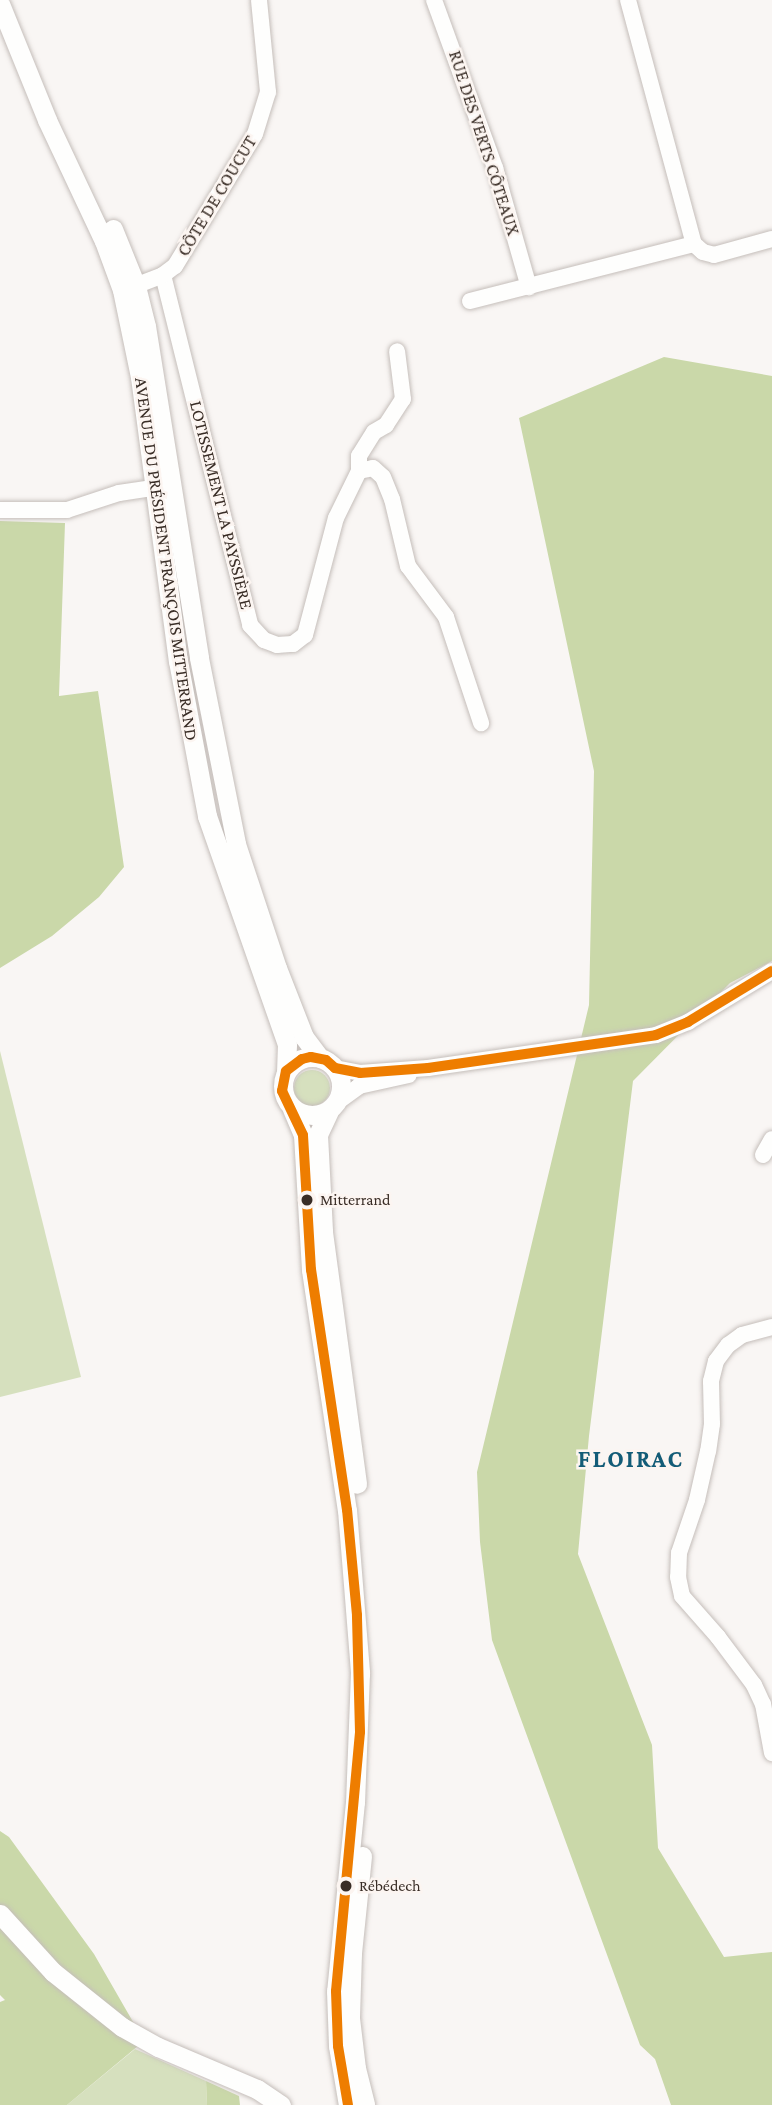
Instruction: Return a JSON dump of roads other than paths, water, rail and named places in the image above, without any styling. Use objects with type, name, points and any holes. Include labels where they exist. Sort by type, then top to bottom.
[{"type":"street","name":"CÔTE DE COUCUT","points":[[129,288],[163,275],[175,265],[242,158],[265,107],[268,92],[259,0]]},
{"type":"street","name":"RUE DES VERTS CÔTEAUX","points":[[434,0],[495,168],[528,287]]},
{"type":"street","points":[[628,0],[694,244],[703,252],[714,255],[772,239]]},
{"type":"street","name":"AVENUE DU PRÉSIDENT FRANÇOIS MITTERRAND","points":[[0,4],[23,54],[58,114],[116,236],[156,374],[178,661],[207,816],[287,1044],[286,1071]]},
{"type":"street","points":[[470,301],[694,244]]},
{"type":"street","name":"LOTISSEMENT LA PAYSSIÈRE","points":[[163,275],[250,625],[264,640],[277,645],[293,644],[305,635],[337,518],[359,471],[359,456],[374,432],[386,425],[403,399],[397,351]]},
{"type":"street","points":[[359,471],[373,468],[383,477],[392,499],[408,565],[446,617],[481,723]]},
{"type":"street","points":[[0,510],[67,510],[119,493],[164,486]]},
{"type":"street","name":"AVENUE DU PRÉSIDENT FRANÇOIS MITTERRAND","points":[[164,486],[236,844],[277,968],[304,1037],[327,1063]]},
{"type":"street","points":[[348,2105],[338,2046],[336,1991],[360,1732],[359,1650],[347,1510],[310,1258],[303,1135],[282,1091],[286,1071],[302,1059],[360,1073],[428,1068],[656,1035],[688,1022],[772,971]]},
{"type":"street","points":[[327,1063],[341,1078],[342,1090],[318,1135],[323,1231],[360,1509],[372,1673],[372,1732],[352,1953],[350,2018],[356,2068],[365,2105]]},
{"type":"street","points":[[292,1109],[310,1116],[333,1107],[359,1086],[399,1079],[428,1068]]},
{"type":"street","points":[[763,1155],[772,1139]]},
{"type":"street","points":[[772,1327],[742,1335],[728,1345],[716,1361],[711,1381],[712,1424],[708,1451],[697,1500],[679,1553],[678,1577],[682,1596],[718,1637],[754,1685],[763,1704],[772,1753]]},
{"type":"street","points":[[0,1914],[60,1978],[122,2027],[158,2047],[257,2089],[281,2105]]},
{"type":"place","name":"Mitterrand","points":[[307,1200]]},
{"type":"place","name":"Rébédech","points":[[346,1886]]},
{"type":"district","name":"FLOIRAC","points":[[631,1459]]}]
